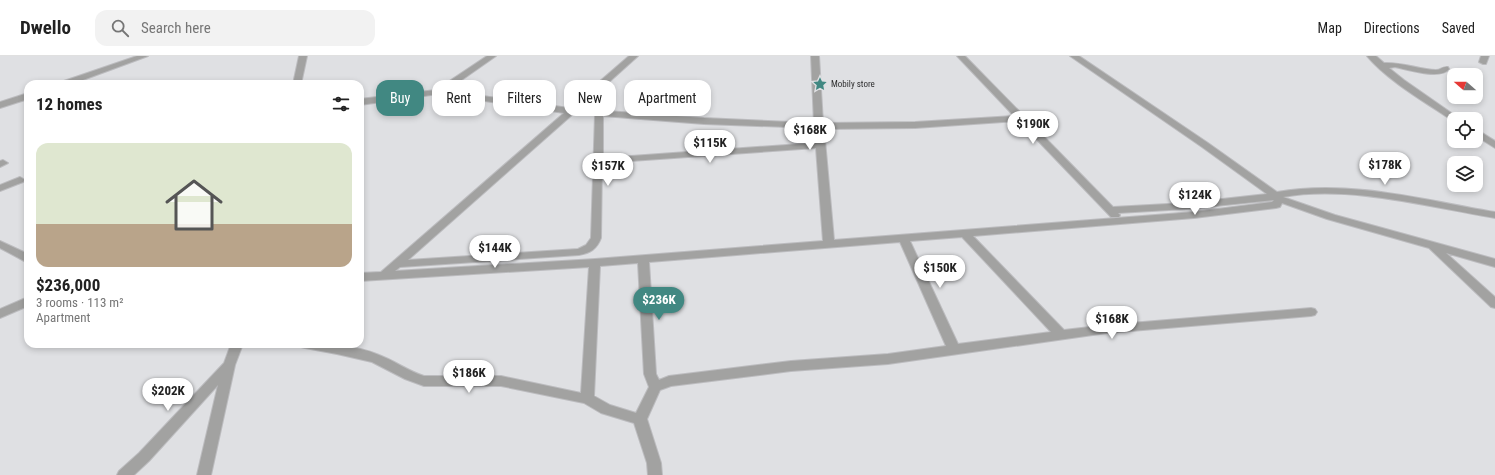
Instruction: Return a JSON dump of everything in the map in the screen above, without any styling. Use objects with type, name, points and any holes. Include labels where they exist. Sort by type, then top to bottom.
[{"type":"street","points":[[75,80],[144,56]]},
{"type":"street","points":[[299,80],[304,56]]},
{"type":"street","points":[[456,80],[492,56]]},
{"type":"street","points":[[606,80],[634,56]]},
{"type":"street","points":[[815,56],[820,146],[829,244]]},
{"type":"street","points":[[961,56],[1112,210],[1120,220]]},
{"type":"street","points":[[1074,56],[1205,145],[1276,197],[1331,217],[1495,263]]},
{"type":"street","points":[[1371,56],[1401,82],[1447,113]]},
{"type":"street","points":[[1381,66],[1404,66],[1436,72],[1443,71],[1445,69]]},
{"type":"street","points":[[364,101],[432,93]]},
{"type":"street","points":[[0,105],[24,97]]},
{"type":"street","points":[[485,99],[564,110]]},
{"type":"street","points":[[616,114],[762,125],[819,126],[915,124],[1021,118]]},
{"type":"street","points":[[383,276],[564,116]]},
{"type":"street","points":[[398,264],[579,252],[588,249],[593,245],[596,238],[599,116]]},
{"type":"street","points":[[1483,137],[1495,145]]},
{"type":"street","points":[[598,161],[820,146]]},
{"type":"street","points":[[0,188],[20,180]]},
{"type":"street","points":[[1112,210],[1186,206],[1316,192],[1359,194],[1495,215]]},
{"type":"street","points":[[364,277],[595,263],[1194,215],[1272,207],[1276,205],[1276,197]]},
{"type":"street","points":[[1186,206],[1194,215]]},
{"type":"street","points":[[965,234],[1061,335]]},
{"type":"street","points":[[904,239],[954,349]]},
{"type":"street","points":[[0,244],[24,257]]},
{"type":"street","points":[[1432,246],[1495,304]]},
{"type":"street","points":[[643,259],[650,374],[655,387]]},
{"type":"street","points":[[587,399],[595,263]]},
{"type":"street","points":[[0,314],[24,303]]},
{"type":"street","points":[[655,475],[654,463],[640,419],[655,387],[669,381],[791,366],[888,359],[1107,329],[1311,312]]},
{"type":"street","points":[[204,475],[229,365],[235,348]]},
{"type":"street","points":[[331,348],[375,358],[409,376],[424,380],[446,382],[501,381],[587,399],[606,410],[640,419]]},
{"type":"street","points":[[124,475],[144,457],[229,365]]},
{"type":"place","name":"Mobily store","points":[[820,84]]}]
